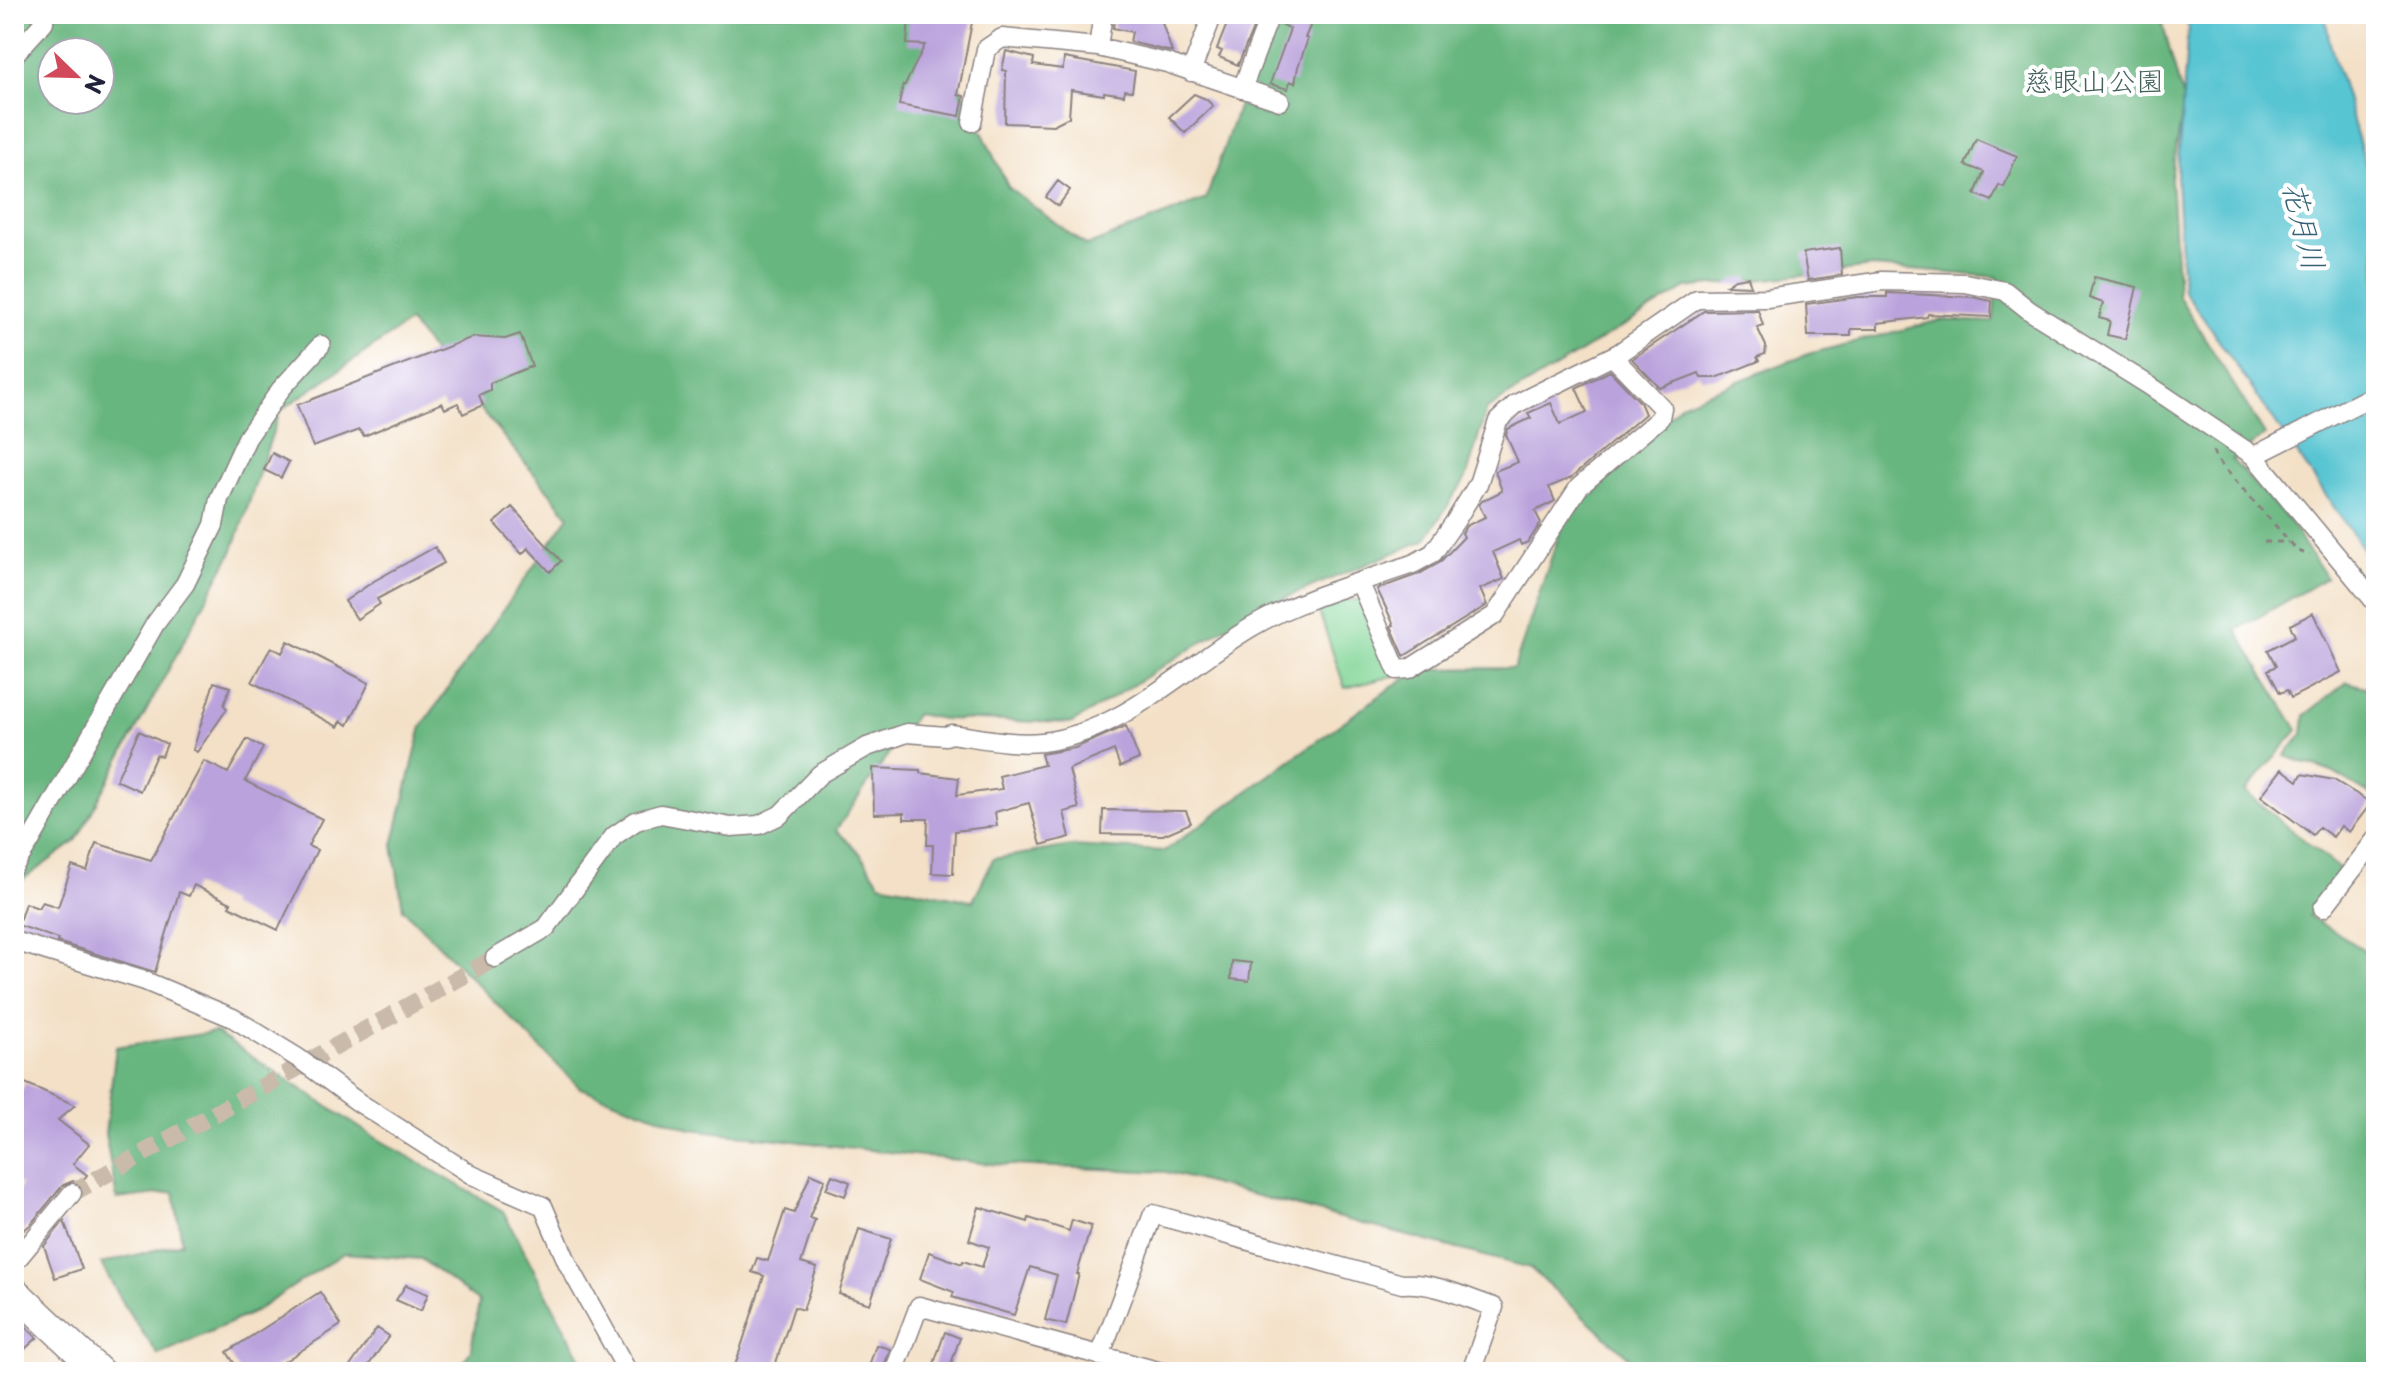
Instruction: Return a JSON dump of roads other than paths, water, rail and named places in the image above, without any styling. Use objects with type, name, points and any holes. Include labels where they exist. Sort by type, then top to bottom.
[{"type":"main road","points":[[14,1291],[100,1372]]},
{"type":"street","points":[[14,55],[44,22],[44,14]]},
{"type":"street","points":[[1098,47],[1103,14]]},
{"type":"street","points":[[1191,72],[1213,14]]},
{"type":"street","points":[[1242,89],[1267,23]]},
{"type":"street","points":[[972,122],[986,49],[1002,38],[1098,47],[1167,63],[1280,101]]},
{"type":"street","points":[[495,958],[546,928],[614,836],[636,821],[661,814],[731,827],[759,825],[780,815],[820,774],[867,747],[907,733],[951,734],[1016,743],[1070,737],[1114,719],[1250,628],[1287,609],[1415,563],[1433,553],[1478,484],[1498,421],[1516,404],[1613,357],[1697,299],[1767,298],[1882,281],[1965,283],[2005,291],[2030,311],[2254,456],[2376,603]]},
{"type":"street","points":[[14,866],[155,624],[185,584],[214,525],[219,499],[247,438],[281,389],[321,345]]},
{"type":"street","points":[[1360,583],[1397,670],[1409,669],[1495,615],[1579,487],[1660,418],[1662,408],[1613,357]]},
{"type":"street","points":[[2254,456],[2376,394]]},
{"type":"street","points":[[2323,908],[2376,839]]},
{"type":"street","points":[[14,941],[145,981],[233,1018],[472,1175],[543,1206],[568,1264],[628,1372]]},
{"type":"street","points":[[14,1263],[72,1193]]},
{"type":"street","points":[[1100,1356],[1153,1214],[1494,1307],[1471,1372]]},
{"type":"street","points":[[894,1372],[919,1306],[1161,1372]]},
{"type":"water","name":"花月川","points":[[2185,14],[2325,14],[2329,40],[2376,199],[2376,568],[2183,289],[2177,177],[2188,28]]},
{"type":"tunnel","points":[[72,1193],[495,958]]},
{"type":"park label","name":"慈眼山公園","points":[[2094,81]]}]
